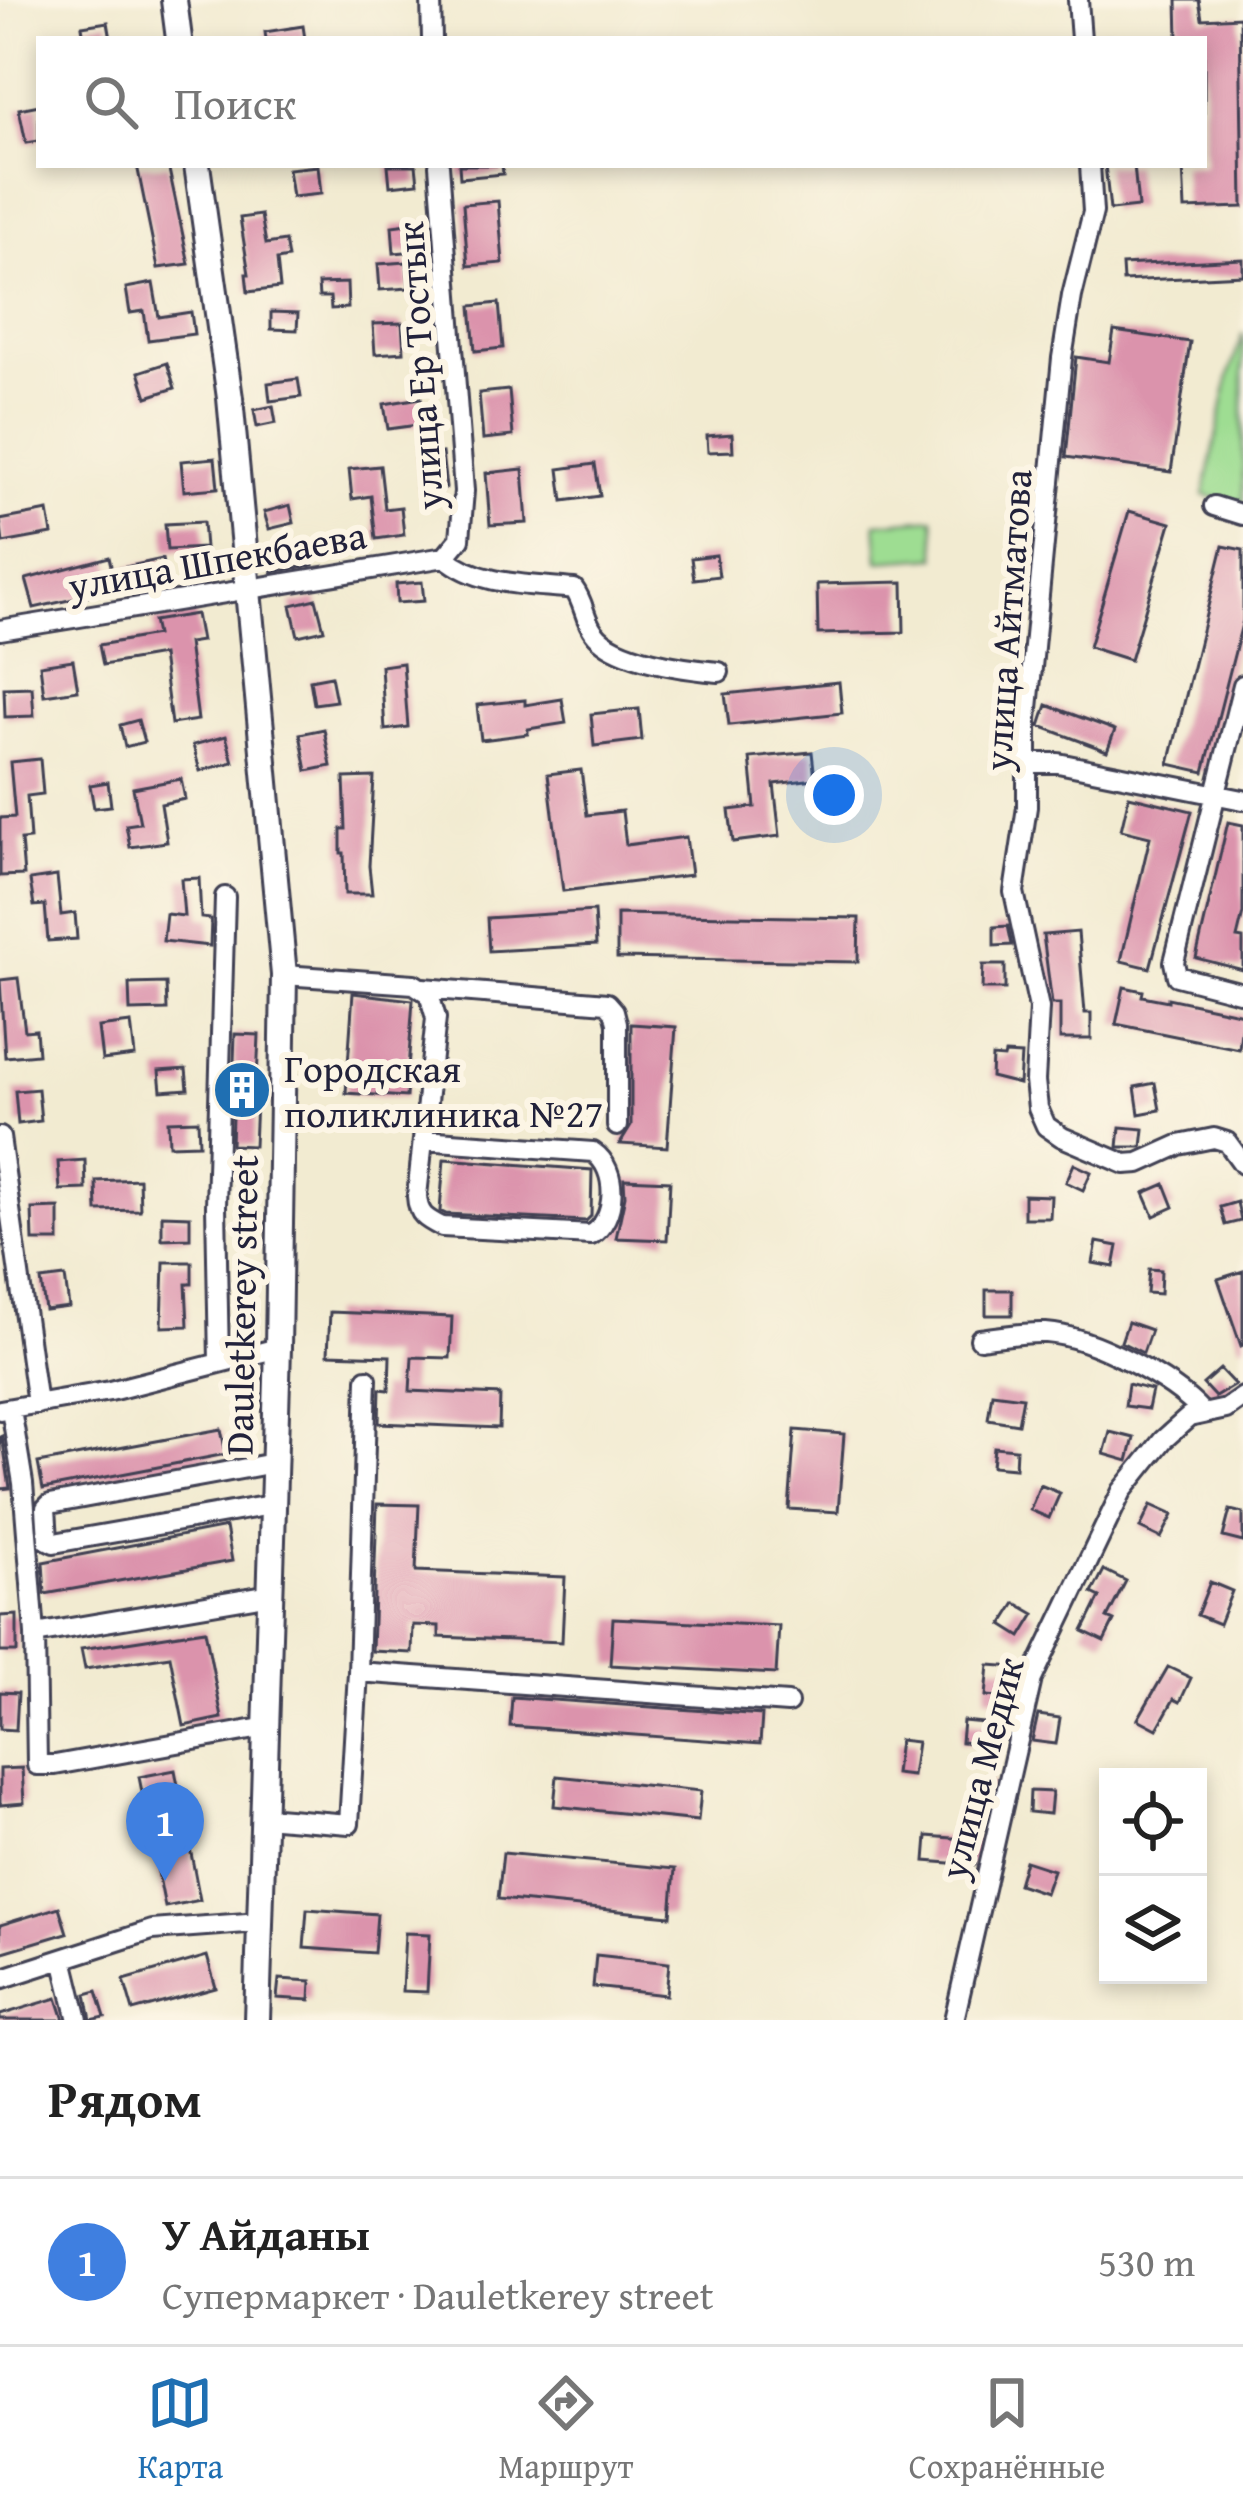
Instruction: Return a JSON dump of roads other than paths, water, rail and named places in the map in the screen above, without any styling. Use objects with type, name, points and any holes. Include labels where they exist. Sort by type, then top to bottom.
[{"type":"main road","points":[[174,0],[179,36]]},
{"type":"main road","name":"Dauletkerey street","points":[[197,168],[230,398],[284,975],[278,1348],[257,2020]]},
{"type":"street","points":[[430,0],[432,36]]},
{"type":"street","points":[[1078,0],[1081,36]]},
{"type":"street","name":"улица Ер Тостык","points":[[439,168],[464,491],[460,539],[446,556]]},
{"type":"street","name":"улица Айтматова","points":[[1090,168],[1094,212],[1062,358],[1027,719],[1027,807],[1014,892],[1039,1008],[1037,1108],[1046,1126],[1062,1138],[1125,1163],[1139,1163],[1179,1145],[1214,1138],[1232,1147],[1243,1163]]},
{"type":"street","points":[[1214,506],[1243,515]]},
{"type":"street","points":[[446,556],[487,579],[574,589],[586,620],[604,643],[660,664],[719,672]]},
{"type":"street","name":"улица Шпекбаева","points":[[0,629],[446,556]]},
{"type":"street","points":[[1243,685],[1174,962],[1178,976],[1243,994]]},
{"type":"street","points":[[1026,763],[1058,763],[1243,800]]},
{"type":"street","points":[[219,1362],[216,1206],[225,897]]},
{"type":"street","points":[[284,975],[607,1003],[616,1023],[617,1126]]},
{"type":"street","points":[[423,988],[434,1003],[436,1018],[424,1140],[418,1209],[442,1227],[591,1235],[610,1214],[608,1170],[603,1158],[593,1152],[424,1140]]},
{"type":"street","points":[[0,1137],[37,1404]]},
{"type":"street","points":[[980,1339],[1028,1333],[1065,1336],[1164,1378],[1202,1412]]},
{"type":"street","points":[[267,1726],[55,1766],[37,1765],[35,1634],[23,1483],[6,1409],[110,1391],[278,1348]]},
{"type":"street","points":[[264,1817],[349,1824],[367,1378]]},
{"type":"street","name":"улица Медик","points":[[954,2020],[1032,1679],[1122,1491],[1163,1440],[1189,1417],[1226,1409],[1243,1397]]},
{"type":"street","points":[[271,1505],[54,1543],[48,1540],[46,1508],[50,1504],[274,1462]]},
{"type":"street","points":[[35,1634],[271,1594]]},
{"type":"street","points":[[358,1672],[788,1703]]},
{"type":"street","points":[[0,1979],[152,1930],[260,1922]]},
{"type":"street","points":[[62,1959],[78,2020]]},
{"type":"place","name":"Городская поликлиника №27","points":[[242,1090]]},
{"type":"place","name":"У Айданы","points":[[165,1881]]}]
